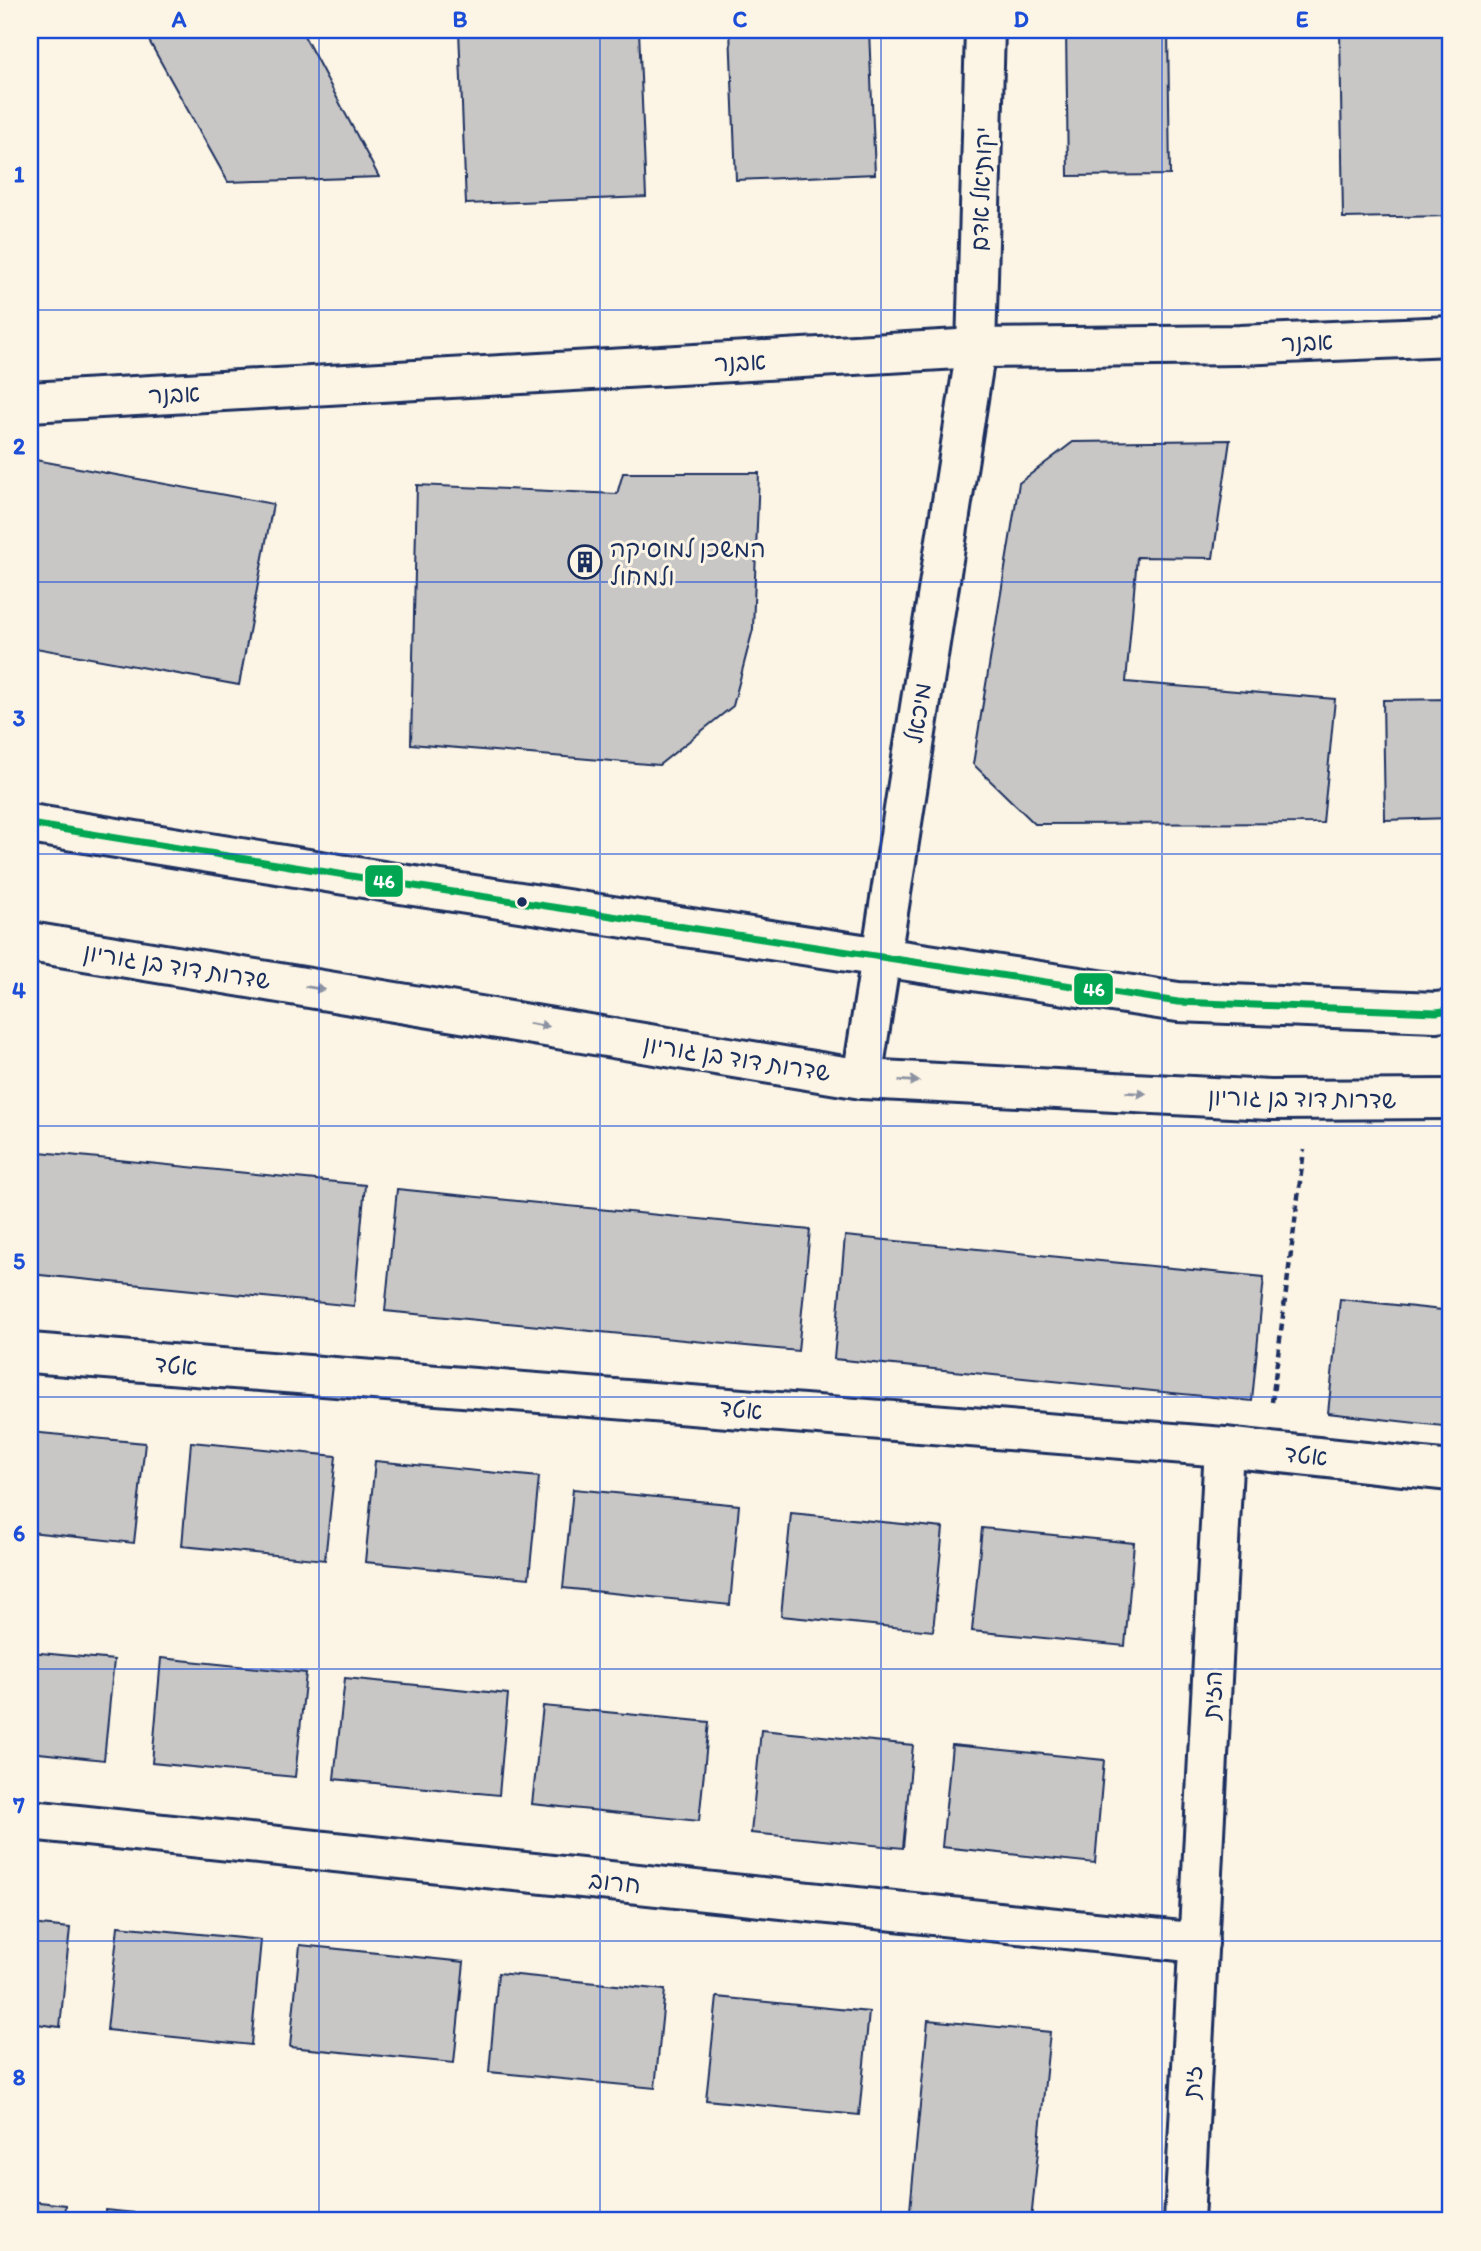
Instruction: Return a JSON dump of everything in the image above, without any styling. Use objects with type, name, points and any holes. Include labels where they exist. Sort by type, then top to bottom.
[{"type":"street","name":"יקותיאל אדם","points":[[976,348],[985,30]]},
{"type":"street","name":"אבנר","points":[[30,402],[976,348],[1240,345],[1451,336]]},
{"type":"street","name":"מיכאל","points":[[862,1079],[976,348]]},
{"type":"street","points":[[30,824],[387,882],[1178,1002],[1436,1012],[1451,1010]]},
{"type":"street","name":"שדרות דוד בן גוריון","points":[[30,942],[862,1079],[1270,1100],[1451,1099]]},
{"type":"street","name":"אטד","points":[[30,1353],[1224,1447],[1451,1471]]},
{"type":"street","name":"הזית","points":[[1199,1943],[1224,1447]]},
{"type":"street","name":"חרוב","points":[[30,1820],[1199,1943]]},
{"type":"street","name":"זית","points":[[1184,2221],[1199,1943]]},
{"type":"path","points":[[1266,1451],[1310,1100]]},
{"type":"building","points":[[143,30],[301,30],[379,177],[228,182]]},
{"type":"building","points":[[459,30],[639,30],[646,197],[466,204]]},
{"type":"building","points":[[730,30],[869,30],[875,174],[736,180]]},
{"type":"building","points":[[1066,30],[1168,30],[1170,175],[1068,176]]},
{"type":"building","points":[[1340,30],[1451,30],[1451,216],[1343,218]]},
{"type":"building","points":[[1230,440],[1213,558],[1137,557],[1126,682],[1335,699],[1323,823],[1035,824],[973,764],[1019,483],[1073,442]]},
{"type":"building","points":[[30,459],[273,504],[239,685],[30,647]]},
{"type":"building","name":"המשכן למוסיקה ולמחול","points":[[623,473],[759,473],[753,629],[733,706],[659,765],[411,744],[417,485],[617,494]]},
{"type":"building","points":[[1451,699],[1451,818],[1385,820],[1383,700]]},
{"type":"building","points":[[30,1151],[365,1185],[354,1306],[30,1274]]},
{"type":"building","points":[[397,1189],[810,1230],[798,1351],[385,1311]]},
{"type":"building","points":[[845,1236],[1264,1277],[1252,1401],[834,1359]]},
{"type":"building","points":[[1340,1299],[1451,1311],[1451,1427],[1328,1413]]},
{"type":"building","points":[[30,1432],[145,1443],[134,1543],[30,1532]]},
{"type":"building","points":[[191,1442],[336,1456],[325,1560],[182,1546]]},
{"type":"building","points":[[375,1461],[539,1477],[529,1578],[365,1562]]},
{"type":"building","points":[[573,1489],[739,1505],[730,1605],[563,1588]]},
{"type":"building","points":[[791,1513],[943,1528],[933,1631],[781,1616]]},
{"type":"building","points":[[982,1528],[1134,1543],[1125,1646],[972,1631]]},
{"type":"building","points":[[30,1652],[114,1660],[104,1760],[30,1752]]},
{"type":"building","points":[[161,1658],[306,1673],[295,1777],[152,1763]]},
{"type":"building","points":[[345,1678],[508,1694],[499,1795],[334,1779]]},
{"type":"building","points":[[543,1706],[709,1722],[699,1821],[532,1804]]},
{"type":"building","points":[[761,1730],[913,1745],[903,1848],[751,1833]]},
{"type":"building","points":[[952,1745],[1104,1760],[1095,1863],[942,1847]]},
{"type":"building","points":[[30,1924],[70,1928],[60,2027],[30,2023]]},
{"type":"building","points":[[118,1926],[261,1940],[251,2045],[107,2030]]},
{"type":"building","points":[[300,1945],[464,1962],[454,2063],[290,2047]]},
{"type":"building","points":[[498,1973],[665,1990],[655,2088],[489,2072]]},
{"type":"building","points":[[717,1997],[869,2012],[859,2115],[706,2100]]},
{"type":"building","points":[[928,2020],[1050,2032],[1031,2221],[909,2221]]},
{"type":"building","points":[[30,2201],[66,2205],[65,2221],[30,2221]]},
{"type":"building","points":[[105,2210],[217,2221],[104,2221]]},
{"type":"transit line","name":"46","points":[[30,824],[401,884],[1178,1002],[1436,1012],[1451,1010]]},
{"type":"place","name":"המשכן למוסיקה ולמחול","points":[[585,562]]}]
